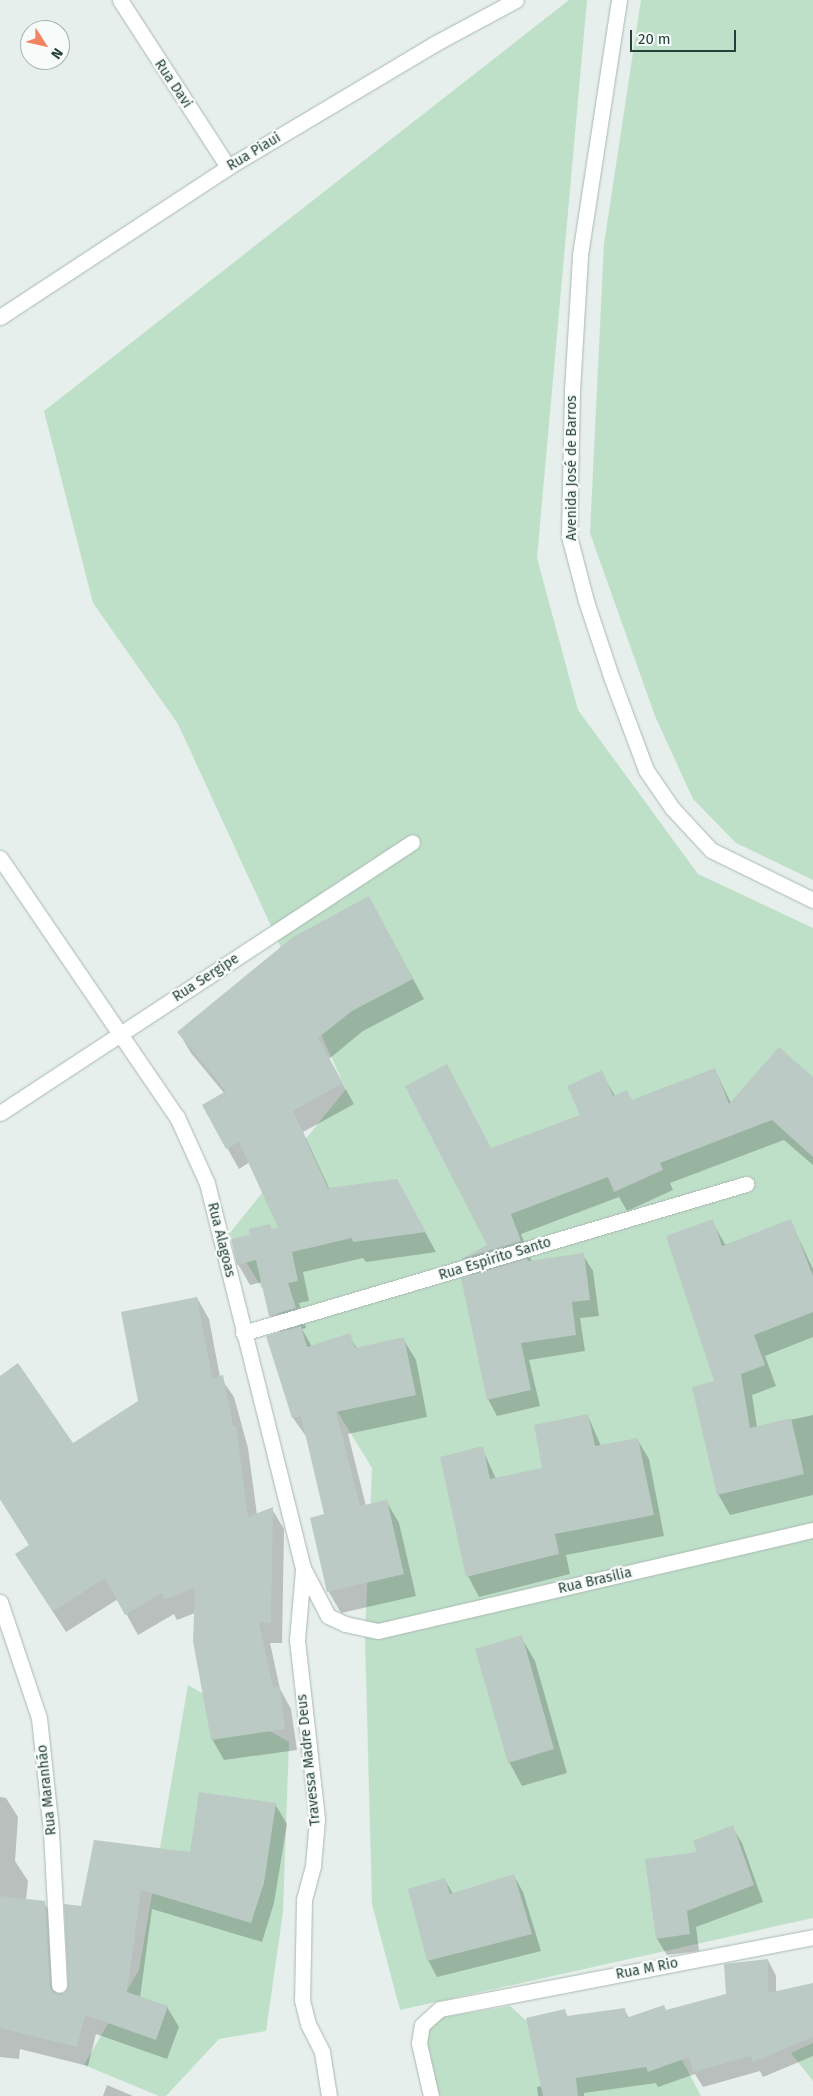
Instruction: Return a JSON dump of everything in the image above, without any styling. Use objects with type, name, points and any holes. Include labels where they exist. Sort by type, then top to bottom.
[{"type":"street","name":"Rua Davi","points":[[120,0],[228,168]]},
{"type":"street","name":"Rua Piaui","points":[[0,317],[228,168],[434,44],[516,0]]},
{"type":"street","name":"Avenida José de Barros","points":[[619,0],[580,256],[572,391],[569,536],[586,601],[615,688],[646,770],[672,808],[711,850],[813,900]]},
{"type":"street","name":"Rua Sergipe","points":[[0,1113],[412,842]]},
{"type":"street","name":"Rua Alagoas","points":[[0,858],[177,1117],[207,1183],[303,1568],[328,1616],[345,1624],[378,1632]]},
{"type":"street","name":"Rua Espirito Santo","points":[[243,1333],[746,1184]]},
{"type":"street","name":"Rua Brasilia","points":[[378,1632],[813,1530]]},
{"type":"street","name":"Travessa Madre Deus","points":[[303,1568],[297,1640],[317,1819],[313,1866],[304,1900],[302,2000],[308,2024],[322,2052],[329,2096]]},
{"type":"street","name":"Rua Maranhão","points":[[0,1602],[39,1718],[51,1831],[59,1985]]},
{"type":"street","name":"Rua M Rio","points":[[431,2096],[419,2043],[422,2025],[440,2009],[813,1937]]},
{"type":"green space","points":[[569,0],[587,0],[537,558],[578,710],[698,874],[813,928],[813,1918],[400,2010],[372,1904],[365,1638],[372,1468],[229,1234],[346,1089],[178,724],[93,603],[44,411]]},
{"type":"green space","points":[[641,0],[813,0],[813,880],[736,843],[693,799],[655,716],[590,533],[604,244]]},
{"type":"green space","points":[[188,1685],[289,1742],[283,1912],[266,2031],[219,2039],[166,2096],[159,2096],[84,2065],[139,1970]]},
{"type":"green space","points":[[510,2006],[588,2076],[682,2060],[701,2096],[440,2096],[421,2035],[439,2018]]},
{"type":"green space","points":[[813,2043],[813,2081],[791,2053]]},
{"type":"building","points":[[369,896],[413,979],[352,1011],[318,1038],[343,1083],[293,1111],[328,1188],[397,1179],[426,1232],[353,1242],[352,1238],[292,1252],[298,1281],[288,1283],[296,1308],[269,1316],[256,1260],[237,1265],[231,1239],[250,1235],[249,1229],[270,1224],[272,1229],[278,1228],[239,1142],[226,1149],[202,1105],[226,1091],[177,1032],[293,937]]},
{"type":"building","points":[[779,1047],[813,1077],[813,1157],[772,1120],[660,1163],[663,1170],[614,1192],[608,1177],[511,1214],[521,1241],[461,1259],[487,1245],[405,1086],[447,1064],[491,1148],[580,1115],[567,1086],[602,1070],[613,1096],[627,1090],[632,1100],[715,1068],[729,1104]]},
{"type":"building","points":[[713,1219],[722,1246],[791,1219],[813,1276],[813,1312],[754,1335],[765,1365],[741,1374],[750,1428],[791,1418],[804,1474],[717,1495],[692,1387],[714,1381],[666,1236]]},
{"type":"building","points":[[584,1253],[590,1300],[572,1302],[576,1335],[521,1343],[531,1390],[487,1400],[461,1278],[527,1258],[528,1261]]},
{"type":"building","points":[[197,1297],[212,1378],[223,1375],[233,1426],[236,1426],[248,1517],[273,1507],[271,1623],[259,1622],[273,1687],[280,1687],[285,1729],[211,1740],[193,1641],[195,1588],[164,1600],[162,1593],[125,1615],[105,1578],[53,1612],[15,1554],[29,1545],[0,1499],[0,1376],[18,1363],[73,1443],[138,1401],[121,1312]]},
{"type":"building","points":[[301,1326],[307,1347],[350,1333],[355,1348],[404,1337],[416,1395],[336,1412],[360,1506],[387,1500],[404,1574],[327,1592],[310,1518],[324,1514],[301,1416],[292,1418],[266,1336]]},
{"type":"building","points":[[588,1414],[595,1446],[638,1438],[654,1515],[555,1534],[559,1554],[466,1577],[440,1457],[483,1446],[490,1479],[542,1468],[534,1425]]},
{"type":"building","points":[[522,1635],[554,1749],[508,1763],[475,1649]]},
{"type":"building","points":[[199,1792],[276,1803],[264,1883],[251,1923],[141,1890],[127,1992],[168,2006],[156,2040],[85,2015],[77,2047],[0,2028],[0,1896],[45,1901],[50,1986],[54,1993],[64,1993],[68,1985],[64,1904],[81,1906],[94,1840],[190,1852]]},
{"type":"building","points":[[733,1825],[754,1885],[687,1911],[690,1934],[656,1939],[645,1859],[697,1852],[693,1841]]},
{"type":"building","points":[[514,1874],[532,1934],[427,1961],[408,1889],[445,1878],[450,1894]]},
{"type":"building","points":[[768,1959],[768,1993],[813,1983],[813,2037],[753,2062],[751,2056],[693,2072],[689,2057],[648,2072],[646,2067],[576,2078],[578,2096],[543,2096],[526,2018],[565,2009],[567,2016],[625,2008],[626,2018],[664,2005],[666,2010],[726,1994],[724,1964]]}]
